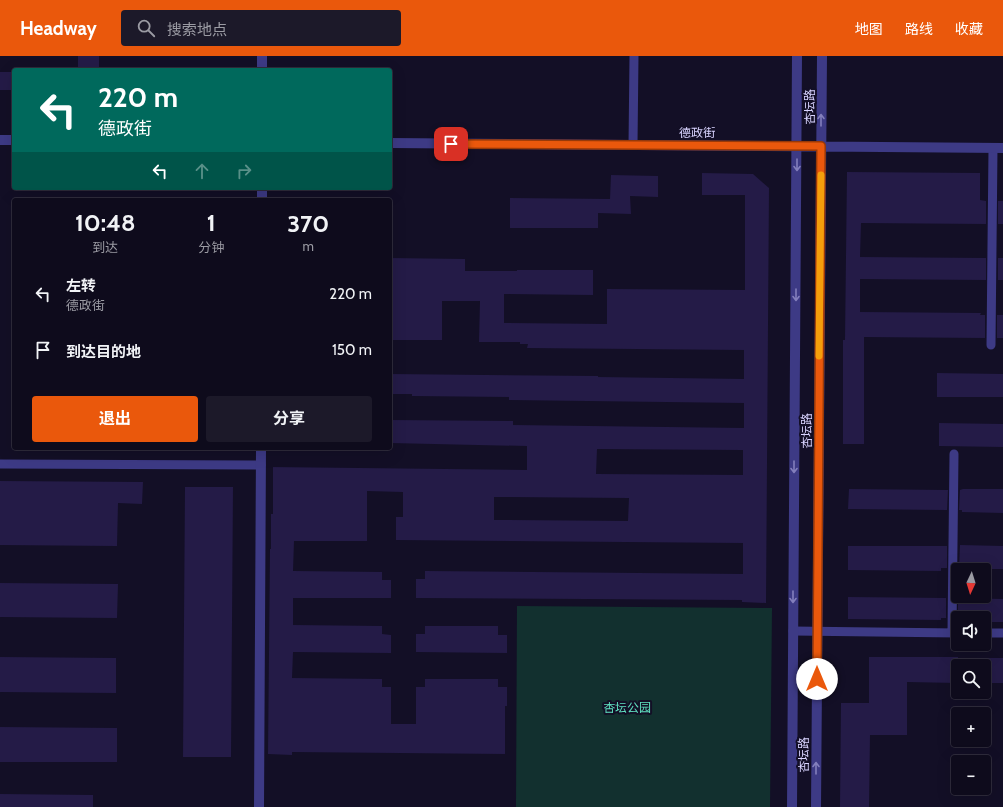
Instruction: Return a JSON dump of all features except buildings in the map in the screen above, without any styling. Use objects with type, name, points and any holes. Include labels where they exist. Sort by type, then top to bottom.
[{"type":"street","points":[[262,56],[262,68]]},
{"type":"street","name":"杏坛路","points":[[792,807],[798,56]]},
{"type":"street","name":"杏坛路","points":[[816,807],[822,56]]},
{"type":"street","points":[[0,140],[12,140]]},
{"type":"street","name":"德政街","points":[[392,143],[797,145],[1003,148]]},
{"type":"street","points":[[260,807],[261,450]]},
{"type":"lane","points":[[633,145],[634,56]]},
{"type":"lane","points":[[991,345],[992,148]]},
{"type":"lane","points":[[954,454],[955,611]]},
{"type":"lane","points":[[0,464],[261,465]]},
{"type":"lane","points":[[793,631],[951,633]]},
{"type":"lane","points":[[991,633],[1003,634]]},
{"type":"green space","name":"杏坛公园","points":[[517,606],[772,608],[770,807],[516,807]]},
{"type":"slow traffic","points":[[819,356],[821,175]]},
{"type":"route","points":[[451,144],[821,146],[817,679]]}]
